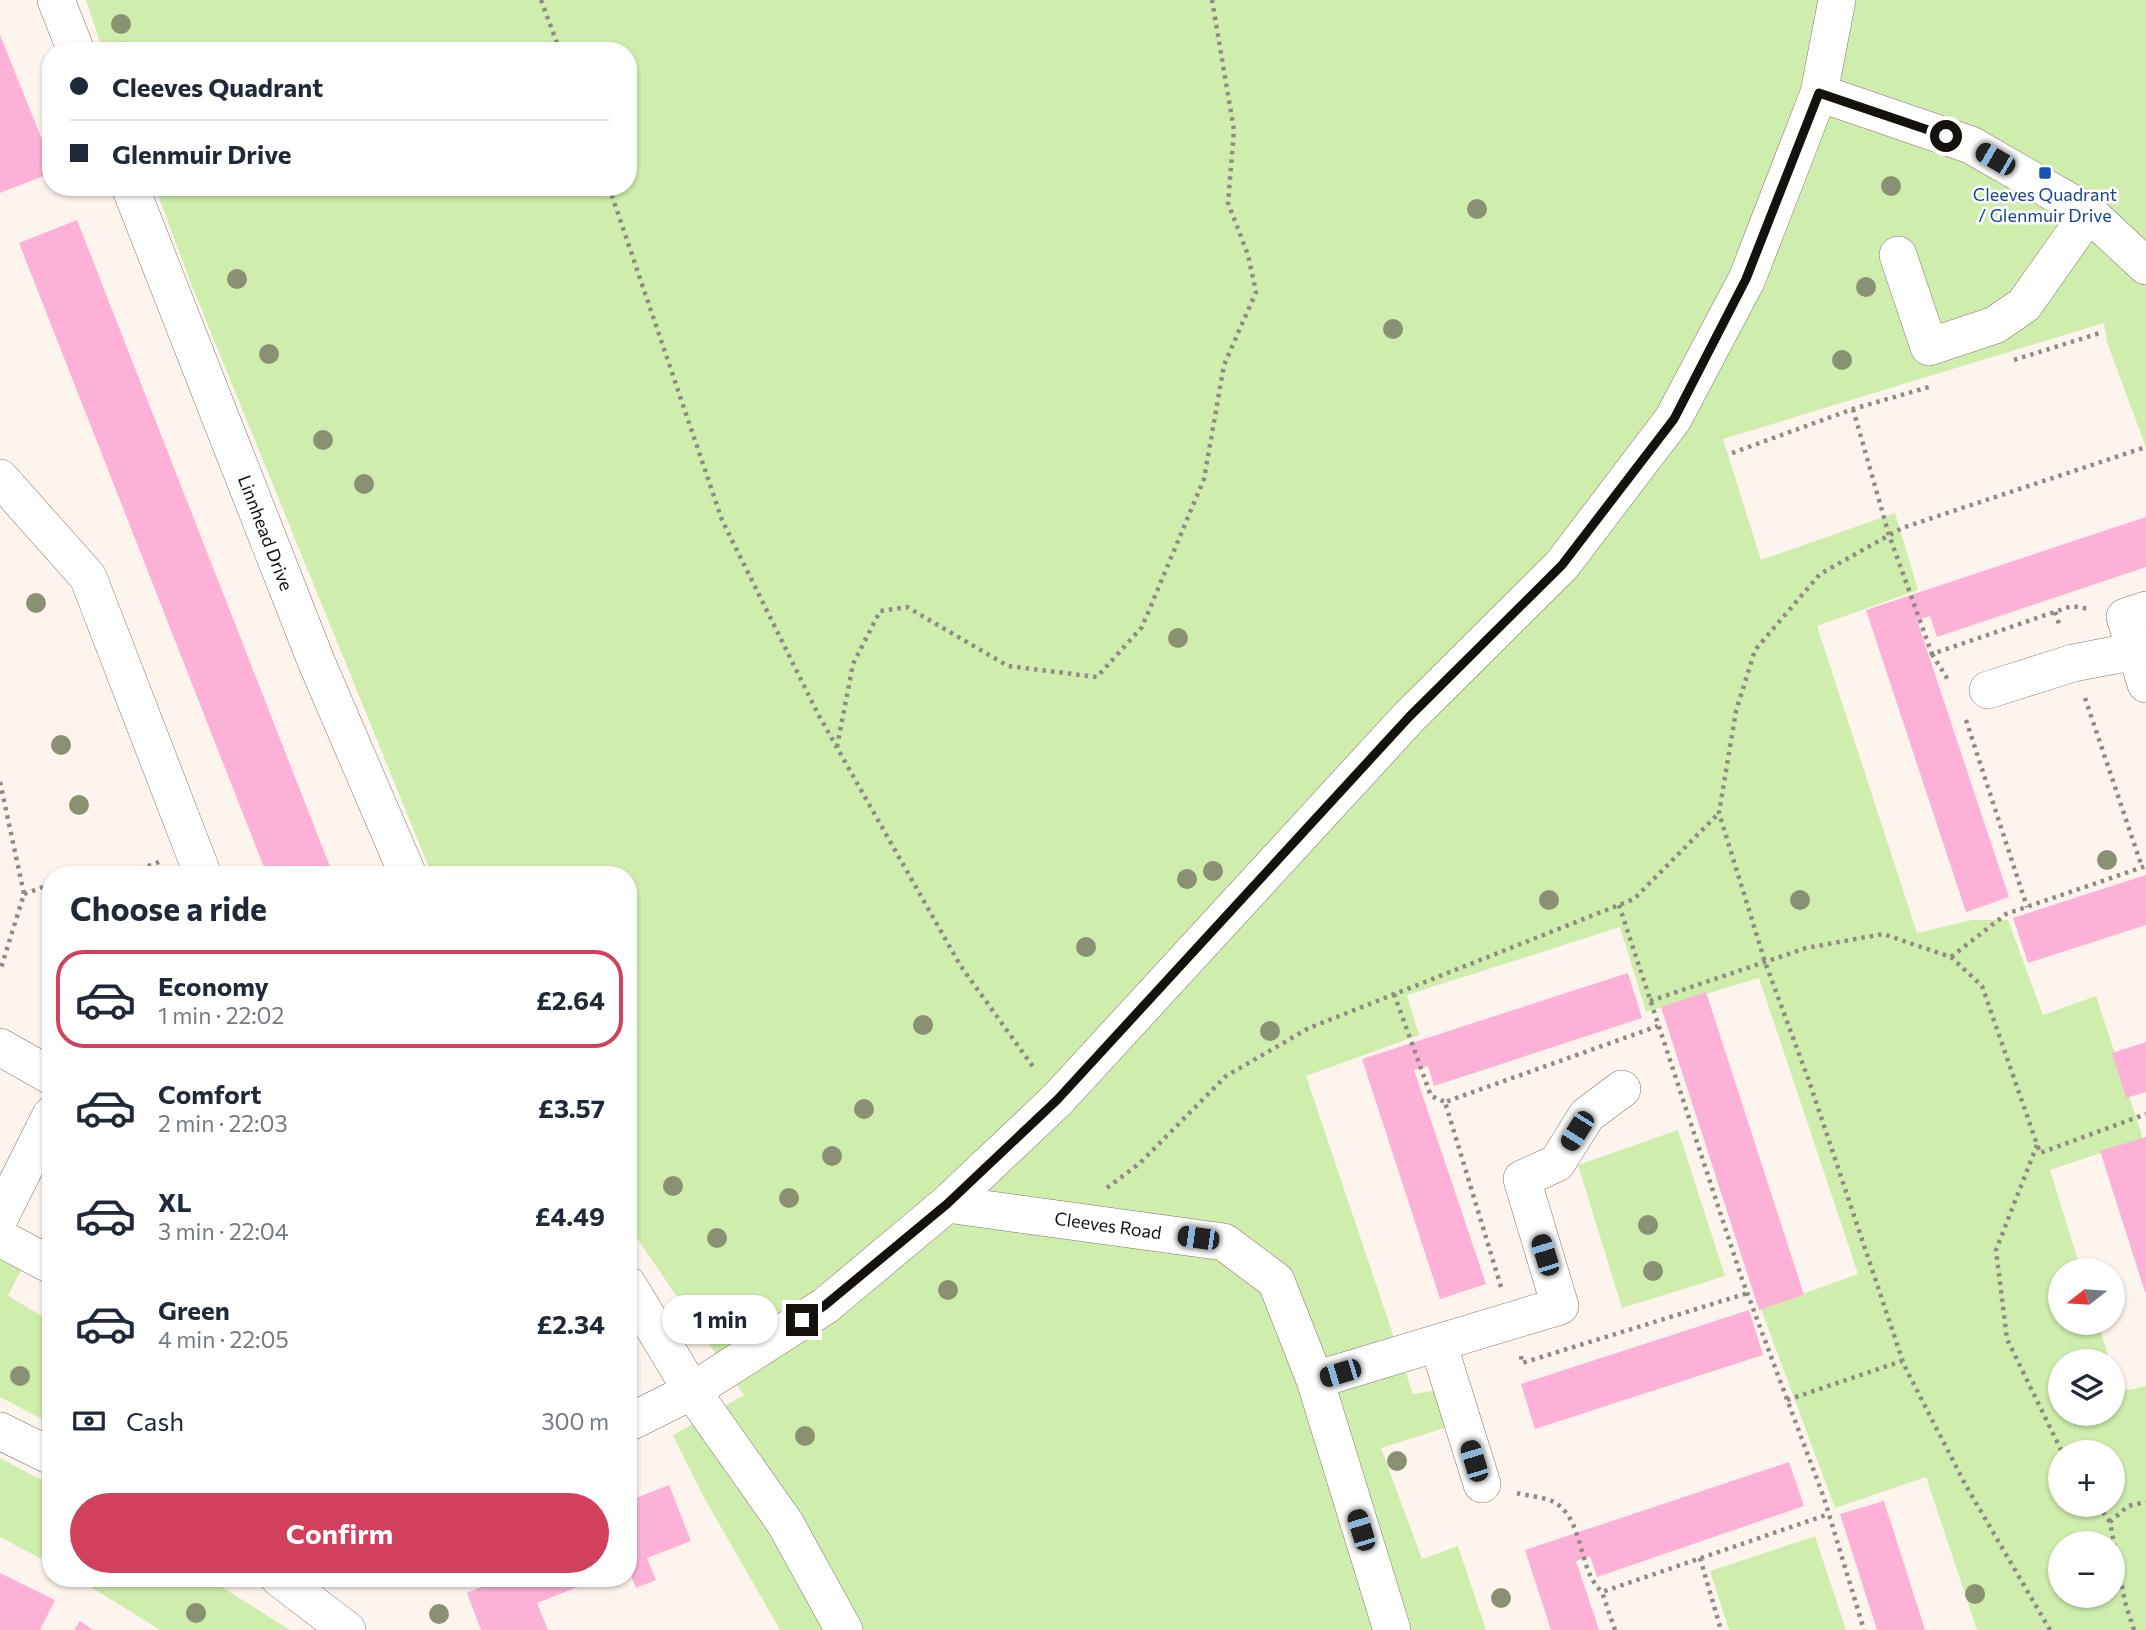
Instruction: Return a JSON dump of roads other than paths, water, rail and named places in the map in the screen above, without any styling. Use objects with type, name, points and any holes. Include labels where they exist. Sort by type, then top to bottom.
[{"type":"street","points":[[57,0],[73,42]]},
{"type":"street","points":[[637,1418],[692,1391],[824,1306],[947,1204],[1057,1100],[1409,717],[1562,565],[1674,419],[1746,279],[1819,93],[1838,0]]},
{"type":"street","points":[[1819,93],[1971,145],[2088,213],[2146,266]]},
{"type":"street","name":"Linnhead Drive","points":[[134,196],[396,866]]},
{"type":"street","points":[[1898,255],[1929,347],[1996,325],[2024,305],[2088,213]]},
{"type":"street","points":[[0,478],[88,576],[200,866]]},
{"type":"street","points":[[1975,700],[2138,641]]},
{"type":"street","points":[[0,1047],[42,1071]]},
{"type":"street","points":[[1315,1380],[1560,1306],[1522,1179],[1557,1163],[1587,1115],[1622,1089]]},
{"type":"street","points":[[0,1217],[42,1133]]},
{"type":"street","name":"Cleeves Road","points":[[947,1204],[1224,1242],[1276,1281],[1315,1380],[1392,1630]]},
{"type":"street","points":[[0,1238],[42,1260]]},
{"type":"street","points":[[637,1300],[692,1391],[785,1523],[844,1630]]},
{"type":"street","points":[[1438,1343],[1482,1484]]},
{"type":"street","points":[[0,1431],[42,1452]]},
{"type":"street","points":[[296,1587],[346,1630]]},
{"type":"place","name":"Cleeves Quadrant / Glenmuir Drive","points":[[2045,173]]}]
